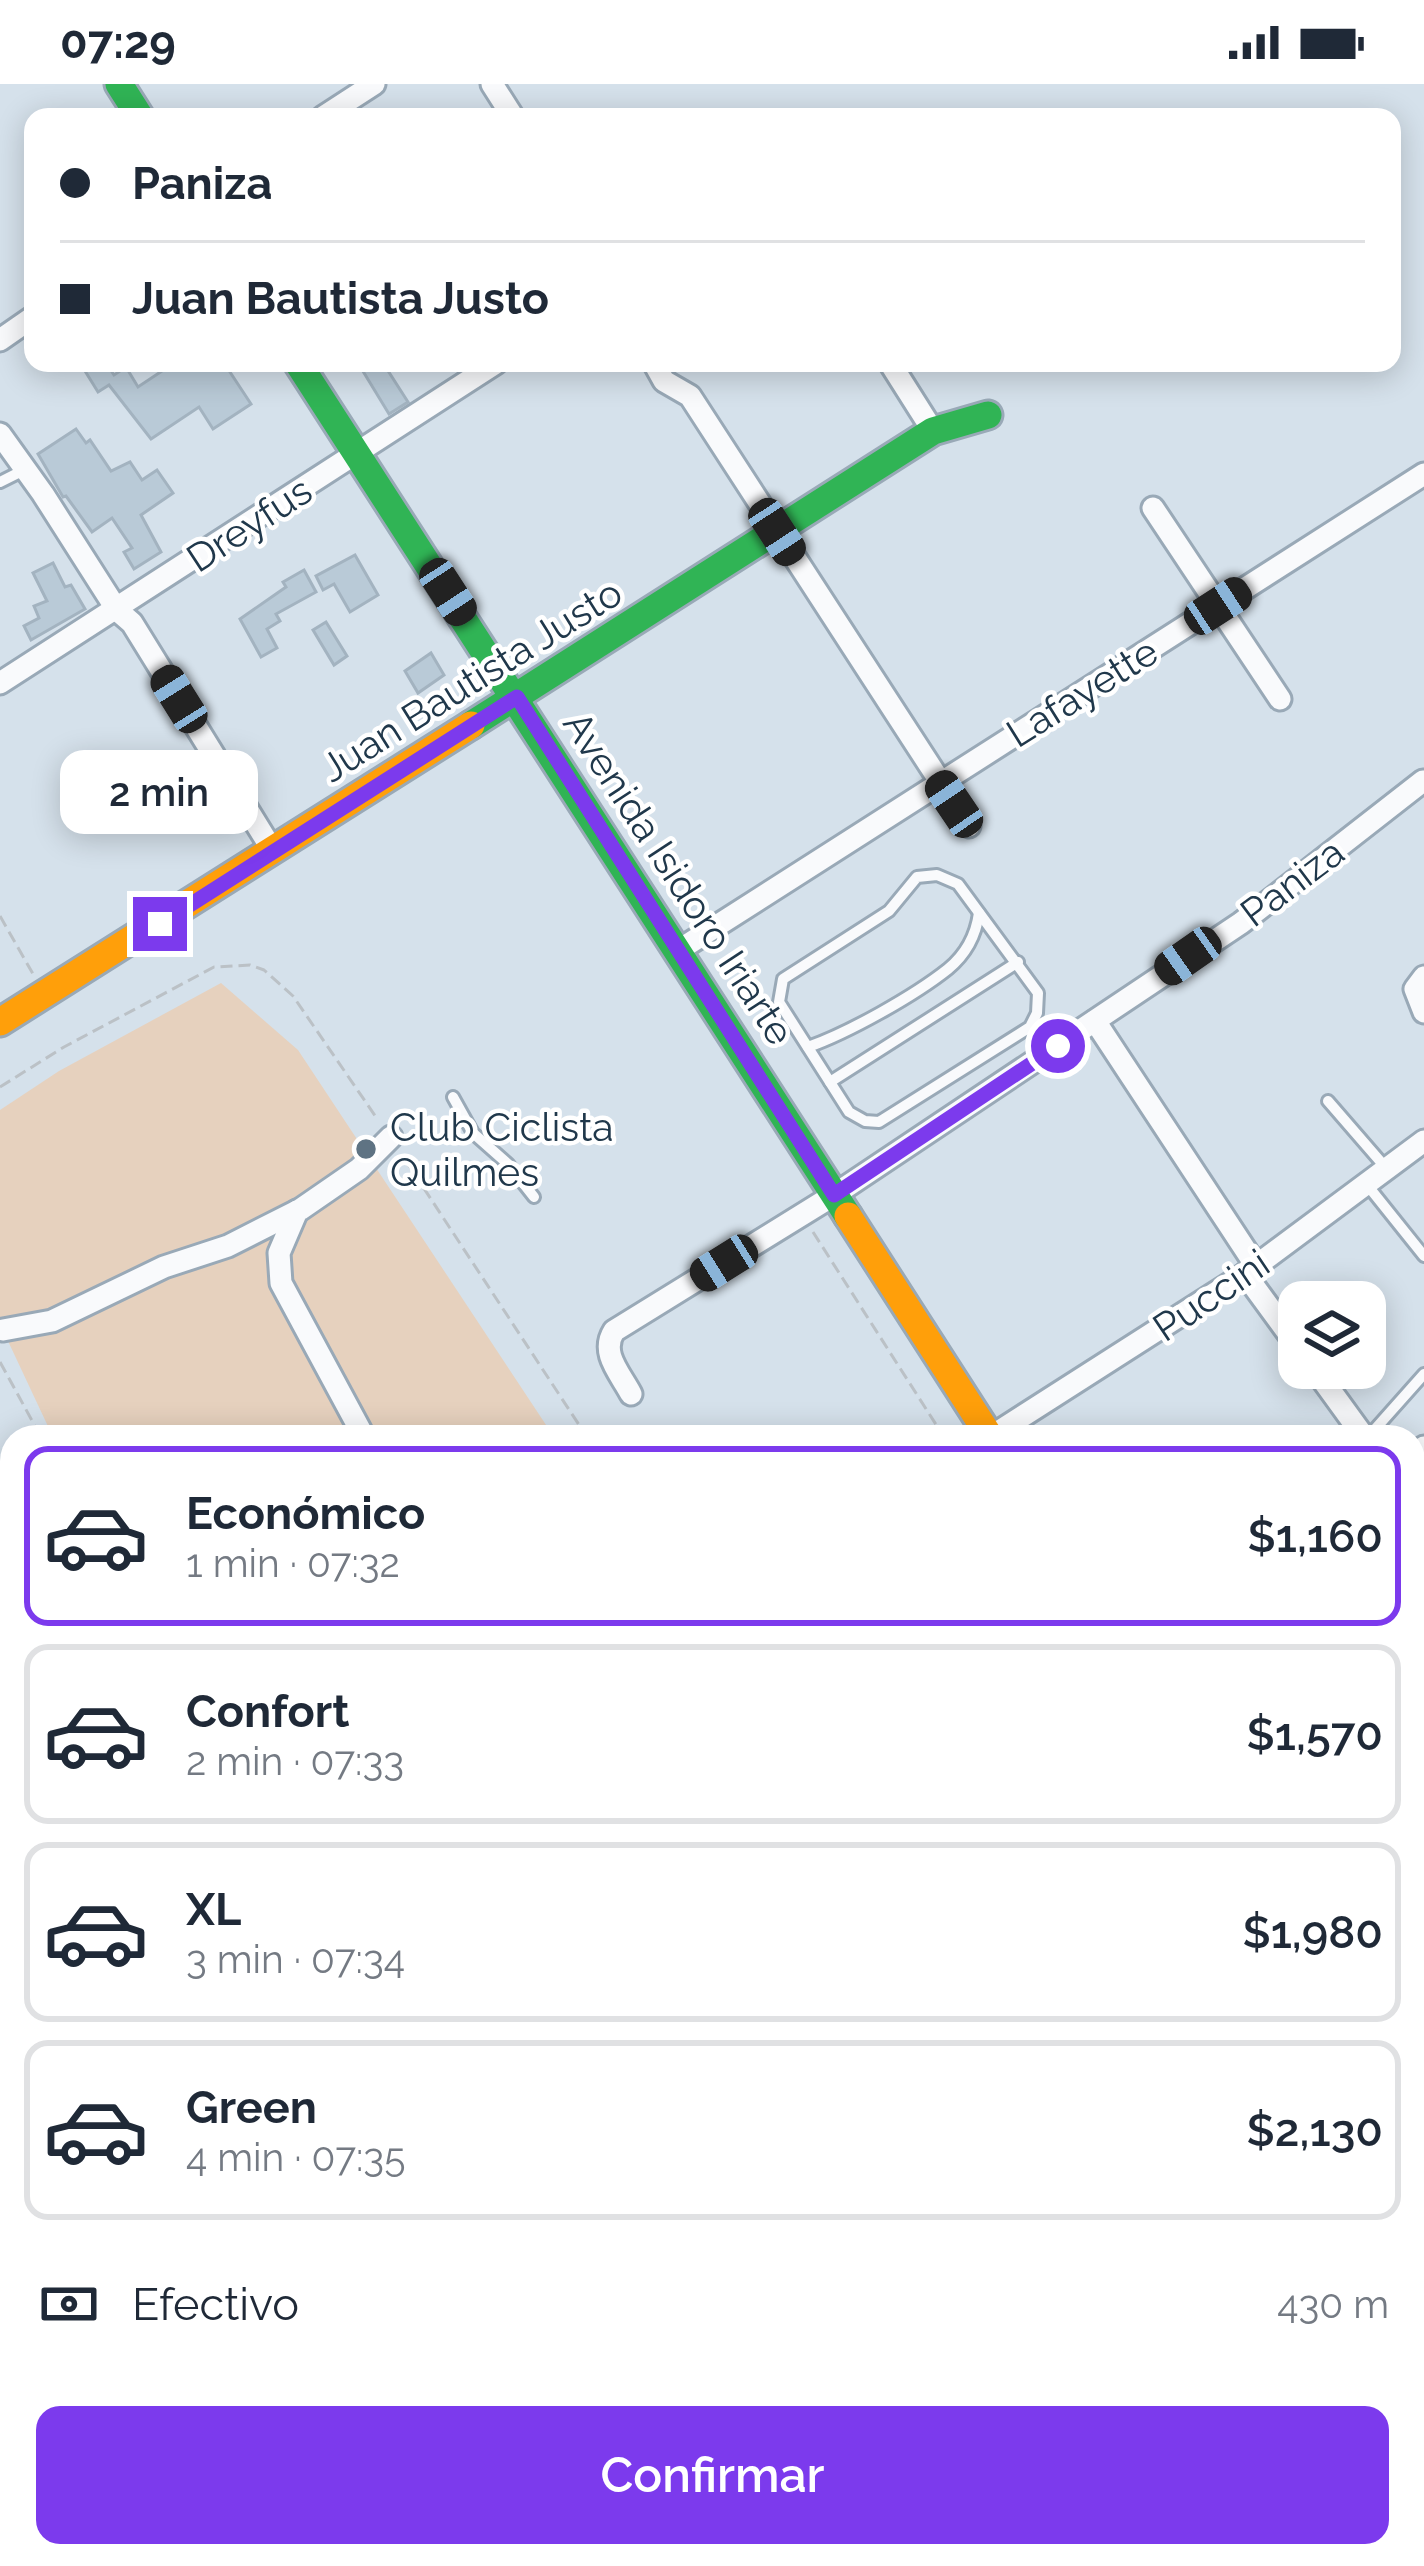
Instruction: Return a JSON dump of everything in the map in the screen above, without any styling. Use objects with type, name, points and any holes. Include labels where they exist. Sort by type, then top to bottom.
[{"type":"main road","name":"Avenida Isidoro Iriarte","points":[[304,372],[982,1425]]},
{"type":"main road","name":"Juan Bautista Justo","points":[[0,1022],[933,431],[988,415]]},
{"type":"street","points":[[336,108],[374,84]]},
{"type":"street","name":"Dreyfus","points":[[0,683],[482,372]]},
{"type":"street","points":[[659,372],[664,381],[691,396],[969,826]]},
{"type":"street","points":[[896,372],[933,431]]},
{"type":"street","points":[[0,434],[117,610],[132,623],[273,851]]},
{"type":"street","name":"Lafayette","points":[[679,950],[1424,474]]},
{"type":"street","points":[[1153,508],[1280,699]]},
{"type":"street","name":"Paniza","points":[[632,1394],[609,1355],[609,1336],[614,1330],[834,1195],[1240,923],[1423,781]]},
{"type":"street","points":[[1424,977],[1414,989],[1424,1012]]},
{"type":"street","points":[[1095,1021],[1278,1314]]},
{"type":"street","points":[[3,1330],[52,1322],[164,1267],[228,1246],[297,1211],[359,1168],[391,1137]]},
{"type":"street","name":"Puccini","points":[[1009,1425],[1251,1270],[1424,1141]]},
{"type":"street","points":[[297,1211],[279,1252],[281,1283],[358,1425]]},
{"type":"street","points":[[1329,1389],[1357,1425]]},
{"type":"lane","points":[[0,482],[26,469]]},
{"type":"lane","points":[[937,875],[958,884],[979,914],[1038,993],[1037,1013],[1030,1027],[879,1122],[849,1112],[779,1002],[783,979],[889,911],[917,877],[937,875]]},
{"type":"lane","points":[[808,1047],[842,1034],[949,968],[977,932],[979,914]]},
{"type":"lane","points":[[830,1082],[1018,962]]},
{"type":"lane","points":[[453,1096],[473,1132],[508,1164],[534,1197]]},
{"type":"lane","points":[[1328,1101],[1388,1171]]},
{"type":"lane","points":[[1368,1186],[1424,1256]]},
{"type":"lane","points":[[1377,1425],[1424,1374]]},
{"type":"path","points":[[0,916],[46,996]]},
{"type":"path","points":[[0,1087],[214,967],[250,965],[278,979],[391,1137],[579,1425]]},
{"type":"path","points":[[813,1232],[936,1425]]},
{"type":"path","points":[[0,1362],[34,1425]]},
{"type":"shaded area","points":[[221,983],[298,1050],[546,1425],[47,1425],[0,1324],[0,1110],[59,1071]]},
{"type":"building","points":[[86,372],[129,372],[138,387],[160,372],[230,372],[251,404],[213,429],[199,407],[151,439],[109,385],[98,392]]},
{"type":"building","points":[[363,372],[389,372],[408,402],[389,414]]},
{"type":"building","points":[[76,429],[86,443],[90,440],[111,471],[130,462],[142,480],[157,470],[173,493],[141,515],[161,552],[134,569],[124,552],[132,548],[112,518],[92,532],[63,497],[38,454]]},
{"type":"building","points":[[355,555],[378,595],[350,612],[334,584],[323,590],[316,576]]},
{"type":"building","points":[[53,563],[65,587],[71,585],[85,609],[31,640],[24,626],[39,618],[34,606],[47,601],[33,573]]},
{"type":"building","points":[[304,570],[316,592],[276,614],[280,621],[267,629],[277,648],[261,657],[240,619]]},
{"type":"building","points":[[326,622],[347,656],[334,665],[313,630]]},
{"type":"building","points":[[431,653],[444,675],[418,693],[405,671]]},
{"type":"traffic: fast","points":[[119,84],[134,108]]},
{"type":"traffic: fast","points":[[304,372],[848,1216]]},
{"type":"traffic: fast","points":[[471,725],[933,431],[988,415]]},
{"type":"traffic: slow","points":[[0,1022],[471,725]]},
{"type":"traffic: slow","points":[[848,1216],[982,1425]]},
{"type":"place","name":"Club Ciclista Quilmes","points":[[366,1149]]},
{"type":"route","points":[[160,924],[517,697],[834,1195],[1058,1046]]}]
